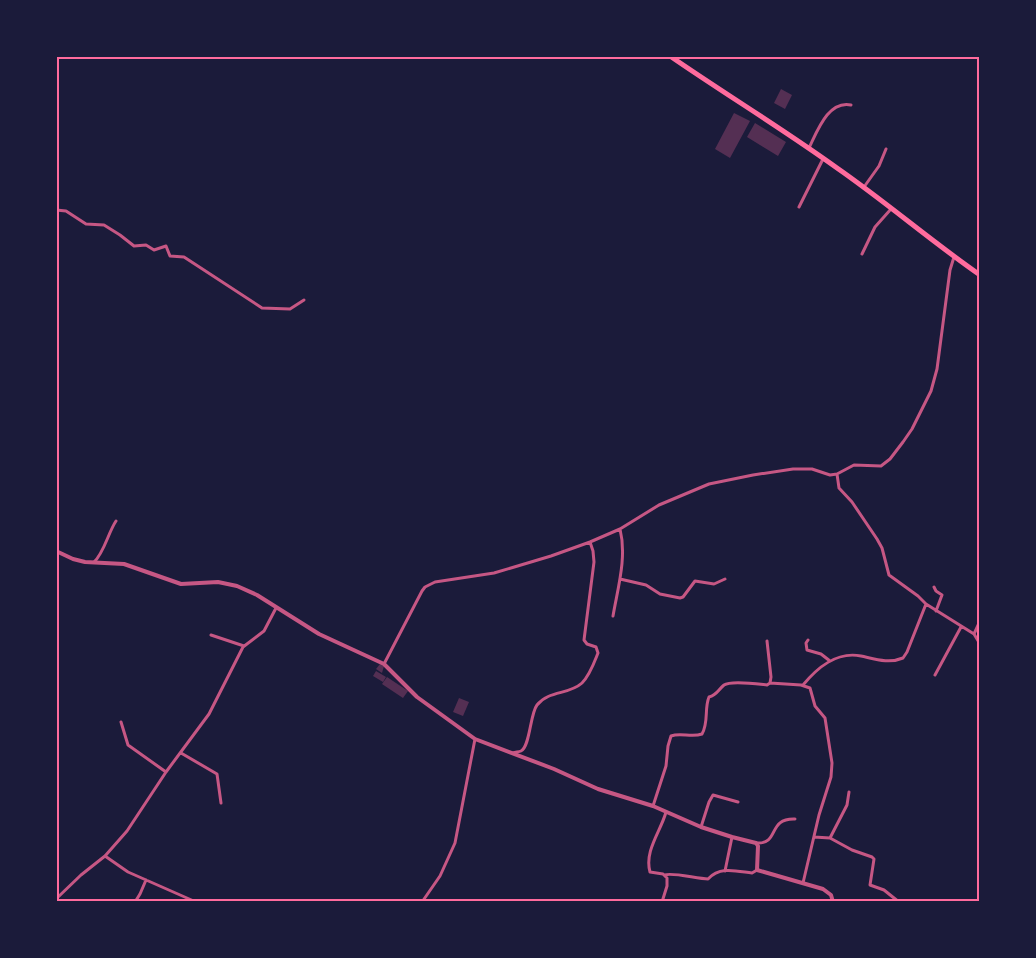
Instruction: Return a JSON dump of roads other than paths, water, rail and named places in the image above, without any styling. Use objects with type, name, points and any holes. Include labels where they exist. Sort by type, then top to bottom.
[{"type":"main road","points":[[670,56],[824,158],[980,275]]},
{"type":"street","points":[[809,148],[818,128],[832,110],[842,104],[851,105]]},
{"type":"street","points":[[864,187],[879,166],[886,150]]},
{"type":"street","points":[[799,207],[824,158]]},
{"type":"street","points":[[862,254],[876,226],[891,209]]},
{"type":"street","points":[[56,210],[66,211],[88,225],[104,225],[120,234],[134,246],[146,245],[154,250],[167,247],[170,256],[184,257],[262,308],[290,309],[304,300]]},
{"type":"street","points":[[384,664],[419,597],[425,587],[430,584],[503,570],[551,556],[620,529],[659,505],[709,484],[753,475],[801,469],[812,469],[825,474],[837,474],[854,464],[878,466],[886,463],[903,442],[920,415],[931,391],[935,377],[948,285],[954,257]]},
{"type":"street","points":[[837,474],[839,488],[852,502],[882,548],[889,575],[936,611],[974,634],[980,644]]},
{"type":"street","points":[[94,563],[116,521]]},
{"type":"street","points":[[614,616],[623,554],[620,529]]},
{"type":"street","points":[[513,753],[521,751],[526,746],[532,713],[539,702],[547,696],[570,690],[581,684],[588,675],[598,652],[597,648],[587,644],[584,640],[594,562],[590,542]]},
{"type":"street","points":[[56,551],[79,561],[124,564],[181,584],[222,582],[257,595],[319,634],[384,664],[417,697],[475,739],[598,789],[653,806],[701,827],[732,837],[763,843],[769,840],[782,820],[785,818],[795,819]]},
{"type":"street","points":[[620,579],[646,585],[660,594],[680,598],[683,597],[695,581],[714,584],[725,579]]},
{"type":"street","points":[[934,587],[942,595],[936,611]]},
{"type":"street","points":[[803,685],[814,672],[830,661],[854,655],[886,661],[903,658],[926,604]]},
{"type":"street","points":[[56,899],[81,875],[106,856],[127,832],[166,772],[209,714],[244,646],[264,631],[276,608]]},
{"type":"street","points":[[974,634],[980,621]]},
{"type":"street","points":[[935,675],[961,627]]},
{"type":"street","points":[[211,635],[244,646]]},
{"type":"street","points":[[808,640],[806,643],[807,650],[821,654],[830,661]]},
{"type":"street","points":[[767,641],[770,683]]},
{"type":"street","points":[[653,806],[666,766],[671,736],[677,734],[694,736],[702,734],[706,726],[709,697],[717,694],[725,684],[767,685],[770,683],[803,685],[810,688],[815,706],[825,718],[832,753],[831,777],[803,883]]},
{"type":"street","points":[[121,722],[128,744],[166,772]]},
{"type":"street","points":[[422,902],[440,876],[455,843],[475,739]]},
{"type":"street","points":[[181,753],[217,774],[221,803]]},
{"type":"street","points":[[830,838],[847,806],[849,792]]},
{"type":"street","points":[[701,827],[709,802],[713,796],[738,802]]},
{"type":"street","points":[[666,812],[650,851],[650,872],[665,876],[672,874],[708,879],[714,873],[725,871],[752,873],[757,870],[825,890],[831,895],[833,902]]},
{"type":"street","points":[[725,871],[732,837]]},
{"type":"street","points":[[814,837],[830,838],[852,850],[873,857],[870,885],[884,890],[900,902]]},
{"type":"street","points":[[757,843],[757,870]]},
{"type":"street","points":[[106,856],[123,868],[146,880],[196,902]]},
{"type":"street","points":[[662,902],[667,883],[665,876]]},
{"type":"street","points":[[135,902],[146,880]]}]
